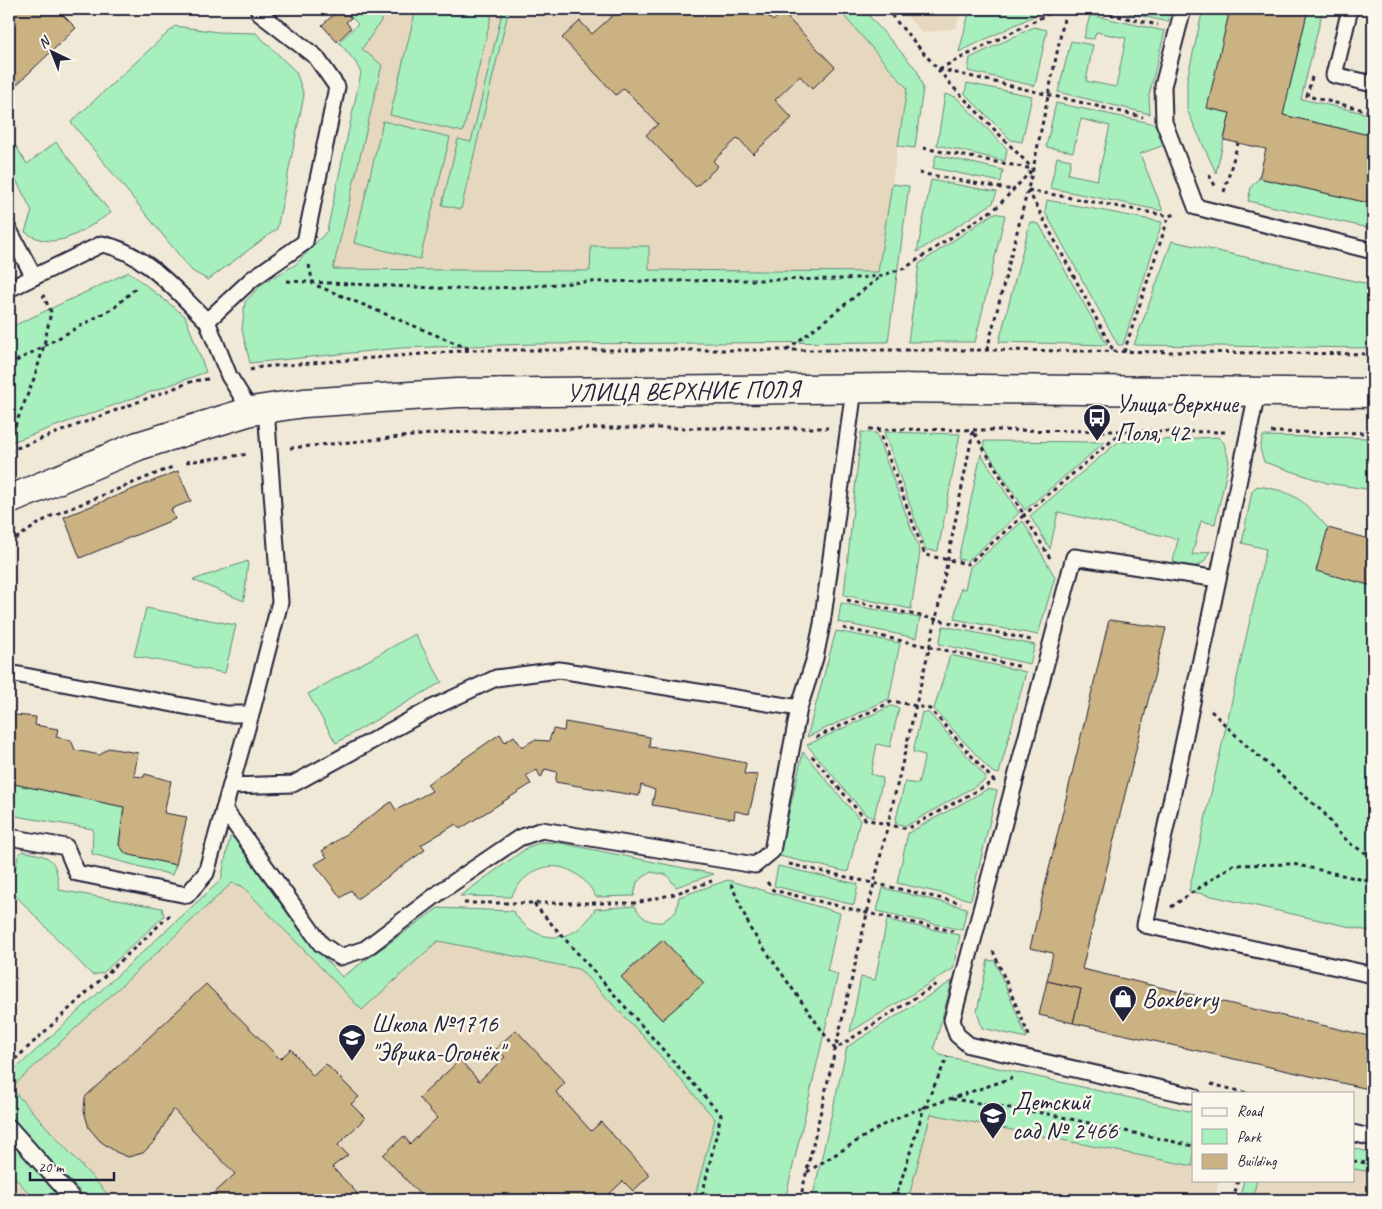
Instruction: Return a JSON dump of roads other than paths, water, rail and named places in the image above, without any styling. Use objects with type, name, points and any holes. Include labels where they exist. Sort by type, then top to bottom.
[{"type":"street","name":"УЛИЦА ВЕРХНИЕ ПОЛЯ","points":[[9,500],[138,446],[258,410],[304,403],[457,393],[854,389],[1373,393]]},
{"type":"lane","points":[[1183,9],[1163,86],[1164,122],[1196,206],[1373,251]]},
{"type":"lane","points":[[1350,9],[1334,76],[1373,84]]},
{"type":"lane","points":[[207,321],[252,279],[305,242],[337,87],[316,57],[255,10]]},
{"type":"lane","points":[[9,230],[34,277]]},
{"type":"lane","points":[[9,289],[102,244],[117,247],[155,271],[207,321],[229,376],[258,410],[270,450],[280,602],[251,714],[206,873],[187,895],[77,873],[66,847],[9,837]]},
{"type":"lane","points":[[224,809],[321,944],[340,957],[365,949],[434,896],[519,838],[542,830],[727,868],[760,861],[772,851],[799,708],[815,658],[822,624],[854,389]]},
{"type":"lane","points":[[1257,393],[1145,925],[1373,975]]},
{"type":"lane","points":[[1192,1096],[1028,1060],[969,1045],[957,1035],[952,1020],[1074,557],[1218,578]]},
{"type":"lane","points":[[230,786],[293,784],[432,708],[496,678],[559,670],[799,708]]},
{"type":"lane","points":[[9,673],[226,714],[251,714]]},
{"type":"lane","points":[[9,1127],[74,1200]]},
{"type":"lane","points":[[1354,1133],[1373,1138]]},
{"type":"place","name":"Улица Верхние Поля, 42","points":[[1097,442]]},
{"type":"place","name":"Boxberry","points":[[1123,1023]]},
{"type":"place","name":"Школа №1716 \"Эврика-Огонёк\"","points":[[352,1062]]},
{"type":"place","name":"Детский сад № 2466","points":[[993,1140]]}]
